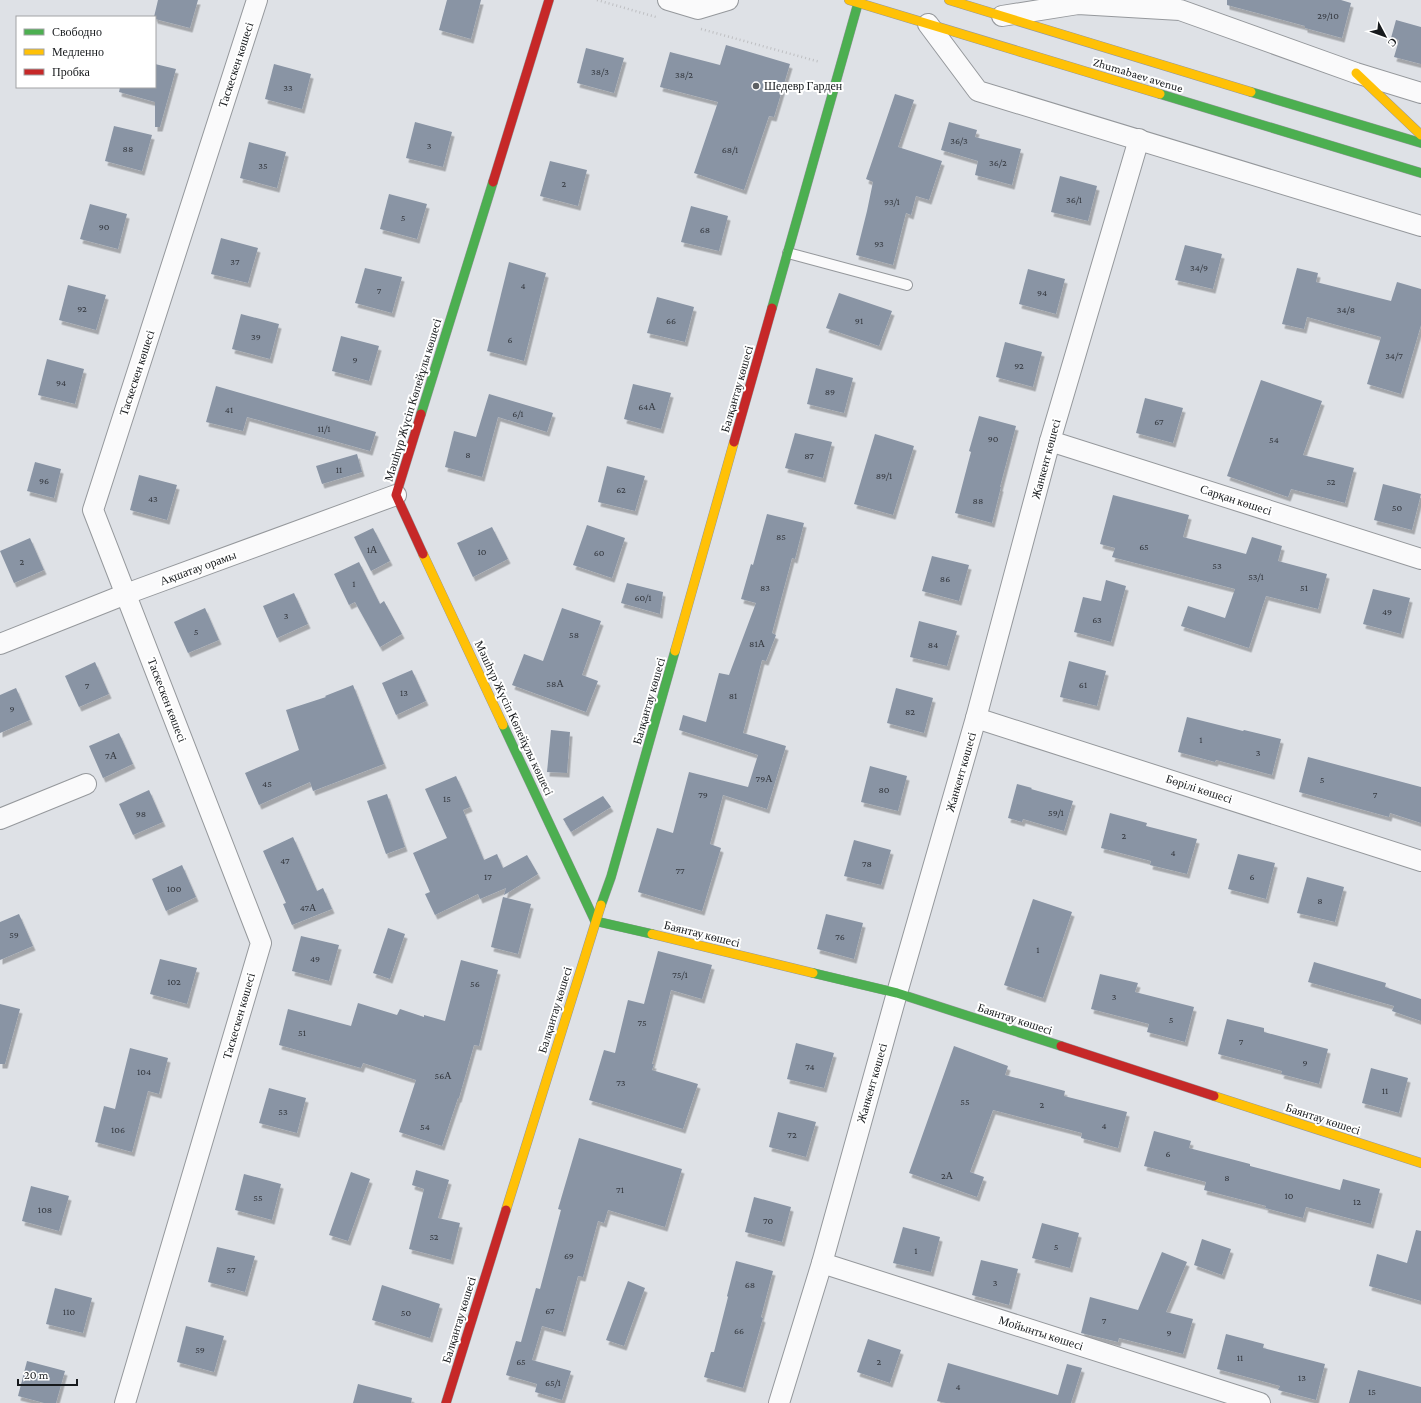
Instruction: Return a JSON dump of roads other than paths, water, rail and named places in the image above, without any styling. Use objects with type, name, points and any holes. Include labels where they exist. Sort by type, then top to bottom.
[{"type":"street","name":"Таскескен көшесі","points":[[125,1403],[261,942],[93,510],[257,0]]},
{"type":"street","name":"Мәшһүр Жүсіп Көпейұлы көшесі","points":[[549,0],[396,495],[595,921]]},
{"type":"street","points":[[668,0],[698,9],[728,0]]},
{"type":"street","name":"Zhumabaev avenue","points":[[849,0],[858,1],[928,24],[1421,173]]},
{"type":"street","name":"Zhumabaev avenue","points":[[949,0],[1421,143]]},
{"type":"street","name":"Балқантау көшесі","points":[[446,1403],[595,921],[611,877],[858,1]]},
{"type":"street","points":[[1002,16],[1078,4],[1181,5],[1356,73],[1421,93]]},
{"type":"street","points":[[928,24],[978,91],[1421,226]]},
{"type":"street","points":[[1356,73],[1421,135]]},
{"type":"street","name":"Жанкент көшесі","points":[[779,1403],[822,1263],[897,993],[976,718],[1050,440],[1139,139]]},
{"type":"street","name":"Сарқан көшесі","points":[[1050,440],[1421,559]]},
{"type":"street","name":"Ақшатау орамы","points":[[0,644],[126,594],[396,495]]},
{"type":"street","name":"Бөрілі көшесі","points":[[976,718],[1421,861]]},
{"type":"street","points":[[0,819],[86,784]]},
{"type":"street","name":"Баянтау көшесі","points":[[595,921],[897,993],[1421,1163]]},
{"type":"street","name":"Мойынты көшесі","points":[[822,1263],[1260,1403]]},
{"type":"lane","points":[[788,253],[907,285]]},
{"type":"place","name":"Шедевр Гарден","points":[[756,86]]}]
